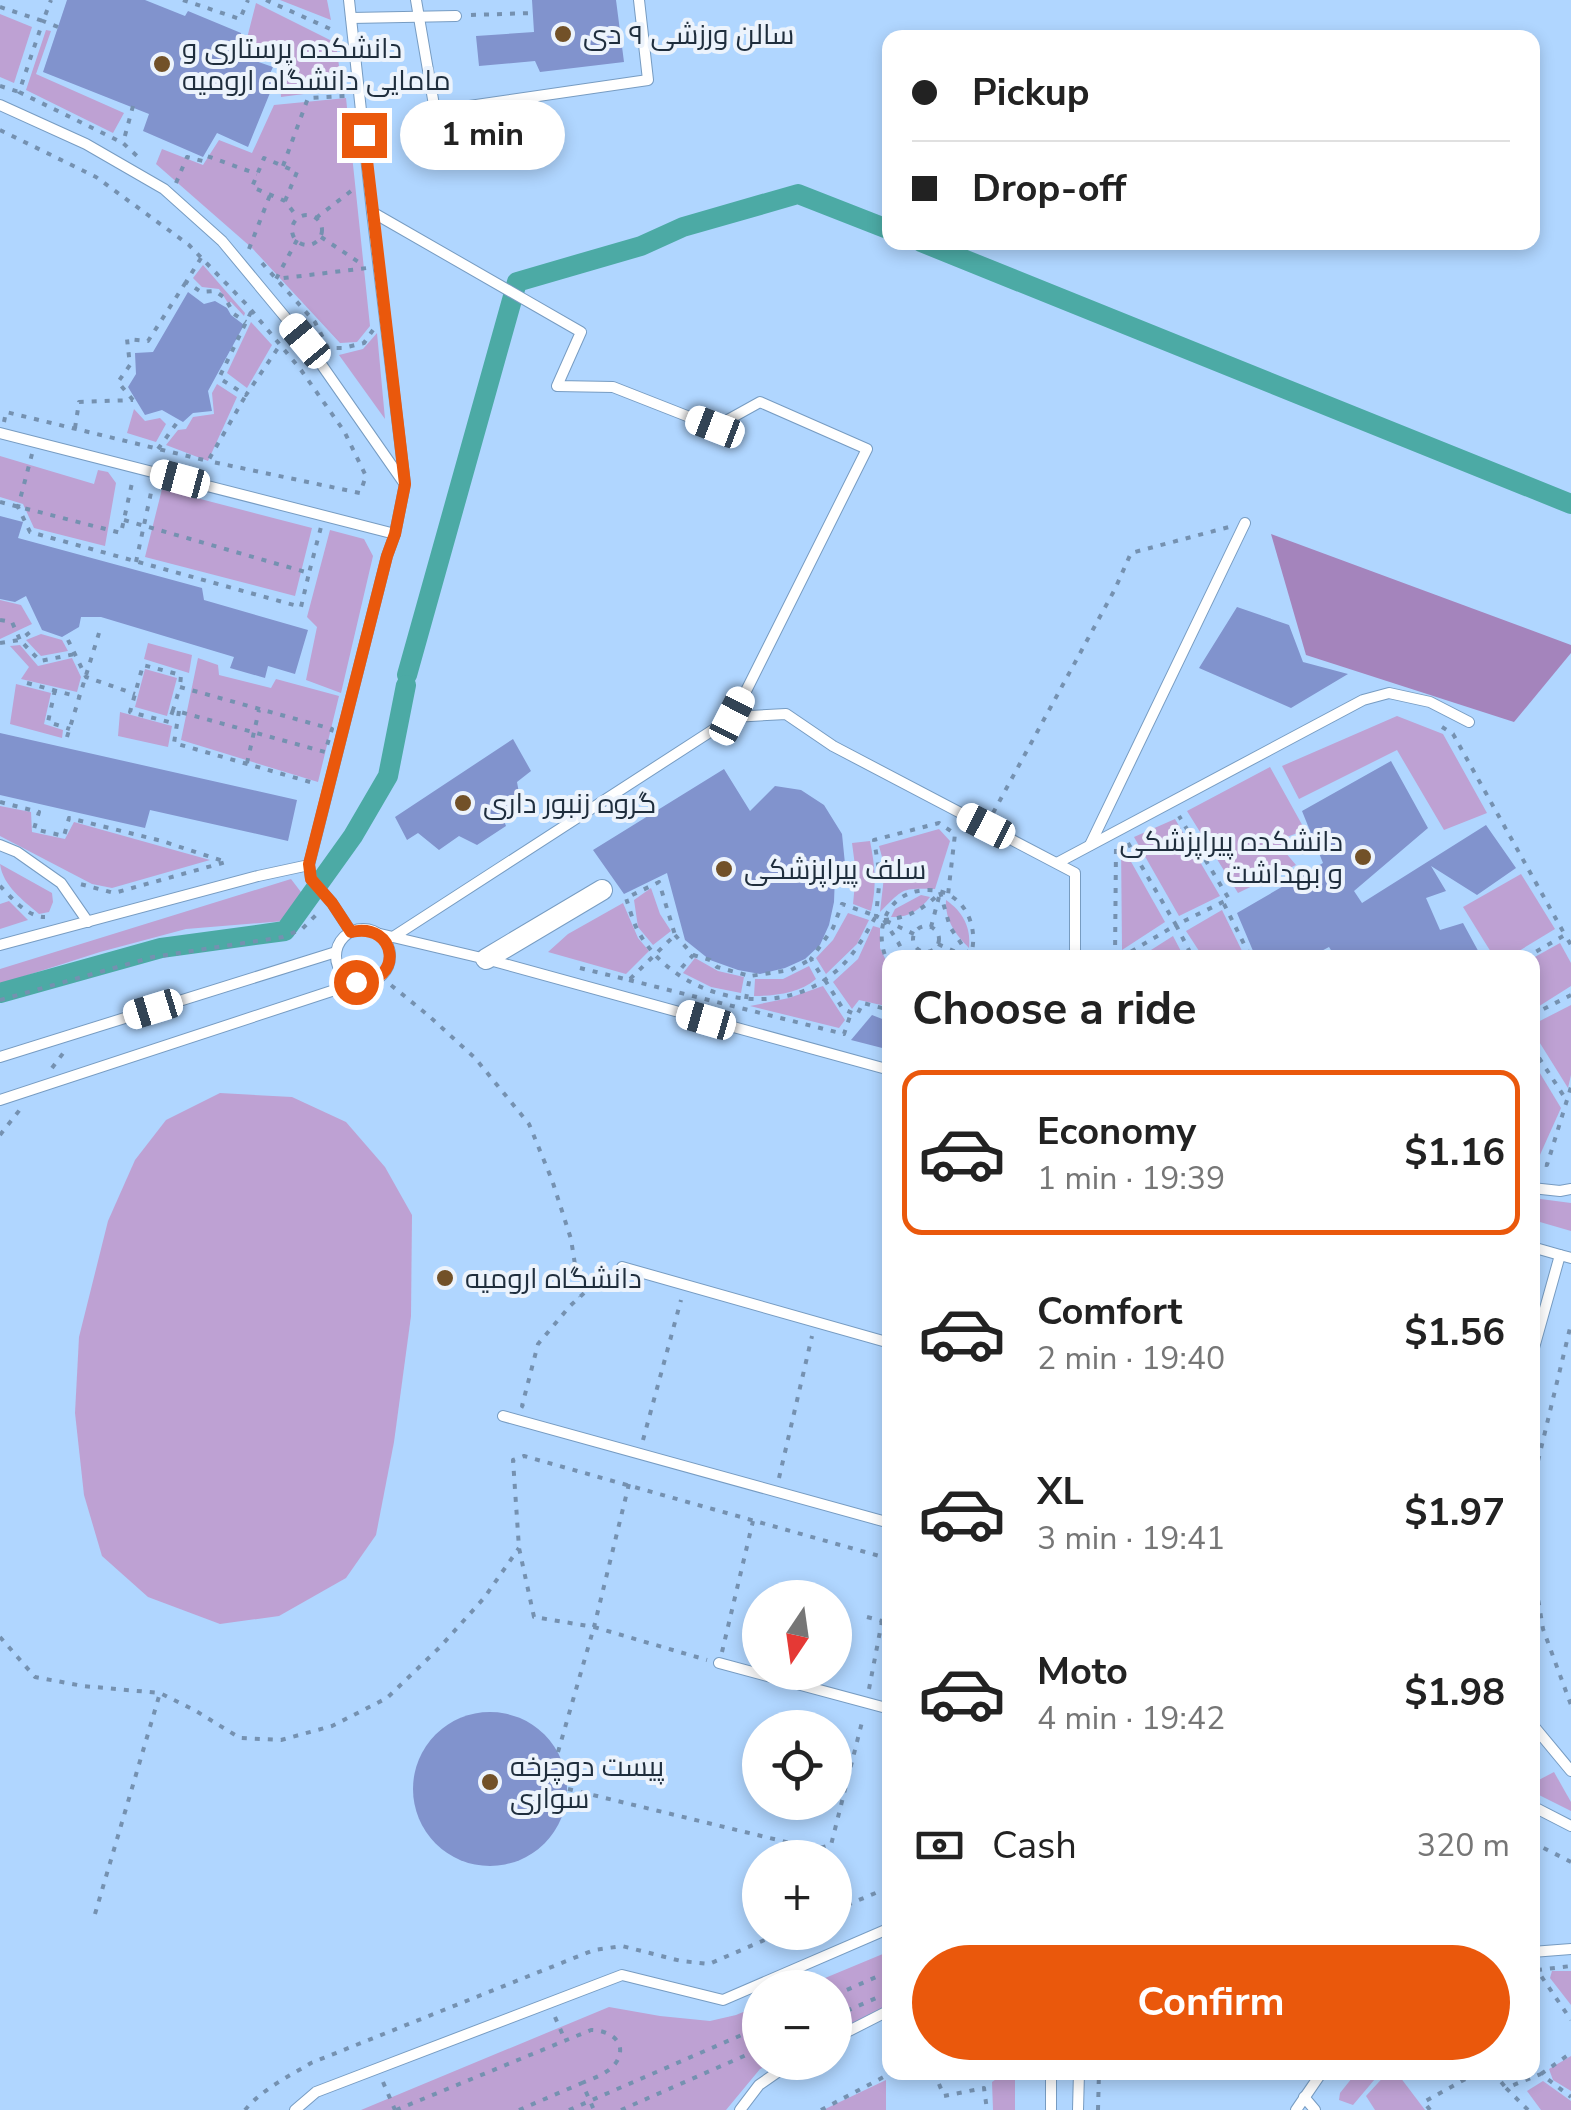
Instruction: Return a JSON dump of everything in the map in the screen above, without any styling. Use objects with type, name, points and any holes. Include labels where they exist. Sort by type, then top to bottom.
[{"type":"street","points":[[486,958],[602,890]]},
{"type":"lane","points":[[349,0],[405,484],[309,864],[311,879],[351,932]]},
{"type":"lane","points":[[416,0],[435,111],[648,80],[639,0]]},
{"type":"lane","points":[[351,18],[456,16]]},
{"type":"lane","points":[[0,105],[86,144],[164,189],[222,241],[305,341],[405,484]]},
{"type":"lane","points":[[372,212],[581,332],[557,386],[613,387],[715,427],[760,402],[867,448],[732,716],[393,937]]},
{"type":"lane","points":[[1,433],[395,534]]},
{"type":"lane","points":[[1090,846],[1245,523]]},
{"type":"lane","points":[[1057,863],[1363,700],[1389,693],[1430,702],[1469,722]]},
{"type":"lane","points":[[732,716],[786,714],[833,746],[1075,873],[1075,950]]},
{"type":"lane","points":[[0,845],[17,852],[61,884],[88,922]]},
{"type":"lane","points":[[0,945],[309,864]]},
{"type":"lane","points":[[376,933],[386,942],[390,954],[381,977],[369,983],[344,976],[336,952],[341,940],[364,929],[486,958],[882,1068]]},
{"type":"lane","points":[[0,1057],[336,952]]},
{"type":"lane","points":[[0,1100],[356,982]]},
{"type":"lane","points":[[1540,1189],[1571,1190]]},
{"type":"lane","points":[[1540,1249],[1566,1256],[1540,1332]]},
{"type":"lane","points":[[622,1267],[882,1341]]},
{"type":"lane","points":[[504,1416],[882,1521]]},
{"type":"lane","points":[[719,1664],[882,1707]]},
{"type":"lane","points":[[1540,1734],[1571,1771]]},
{"type":"lane","points":[[1540,1810],[1571,1826]]},
{"type":"lane","points":[[295,2110],[316,2092],[622,1975],[723,2000],[882,1931]]},
{"type":"lane","points":[[1540,1951],[1571,1949]]},
{"type":"lane","points":[[852,2029],[882,2014]]},
{"type":"lane","points":[[740,2110],[768,2080]]},
{"type":"lane","points":[[1051,2110],[1052,2080]]},
{"type":"lane","points":[[1078,2080],[1078,2110]]},
{"type":"lane","points":[[1296,2110],[1316,2080]]},
{"type":"lane","points":[[1304,2097],[1316,2110]]},
{"type":"path","points":[[19,92],[51,0]]},
{"type":"path","points":[[183,0],[240,19],[248,0]]},
{"type":"path","points":[[266,0],[341,34]]},
{"type":"path","points":[[0,7],[58,27]]},
{"type":"path","points":[[456,16],[532,13]]},
{"type":"path","points":[[0,86],[123,143],[148,165]]},
{"type":"path","points":[[282,166],[308,98],[349,96]]},
{"type":"path","points":[[123,143],[133,106]]},
{"type":"path","points":[[0,130],[96,177],[189,246],[280,345],[344,431],[366,476],[360,493],[158,450],[6,412],[1,433]]},
{"type":"path","points":[[174,188],[187,157],[203,161],[207,156],[258,174]]},
{"type":"path","points":[[285,201],[297,172],[264,158],[252,187],[285,201],[298,218]]},
{"type":"path","points":[[316,218],[359,185]]},
{"type":"path","points":[[270,195],[249,249],[315,322],[328,348],[364,343],[375,326]]},
{"type":"path","points":[[298,218],[316,218],[322,228],[320,237],[309,244],[297,240],[292,229],[298,218]]},
{"type":"path","points":[[276,279],[367,268],[320,237]]},
{"type":"path","points":[[276,279],[297,240]]},
{"type":"path","points":[[74,429],[79,402],[133,400],[118,382],[130,365],[128,340],[148,341],[201,258]]},
{"type":"path","points":[[186,282],[202,292],[215,292],[225,298],[234,314],[246,322]]},
{"type":"path","points":[[246,394],[220,378],[252,311]]},
{"type":"path","points":[[208,461],[246,394],[280,345]]},
{"type":"path","points":[[158,450],[179,420]]},
{"type":"path","points":[[32,454],[18,507],[30,532],[301,607],[322,526]]},
{"type":"path","points":[[0,502],[121,532],[134,479]]},
{"type":"path","points":[[136,562],[153,483]]},
{"type":"path","points":[[124,520],[309,573]]},
{"type":"path","points":[[986,826],[1115,589],[1130,554],[1245,523]]},
{"type":"path","points":[[0,620],[12,622],[20,640],[40,661],[74,654]]},
{"type":"path","points":[[0,643],[20,640],[34,629]]},
{"type":"path","points":[[67,737],[99,633]]},
{"type":"path","points":[[68,640],[86,677],[135,694]]},
{"type":"path","points":[[176,711],[170,722],[130,712],[143,665],[182,676],[174,743],[328,787]]},
{"type":"path","points":[[27,683],[79,697]]},
{"type":"path","points":[[176,711],[325,752],[332,729],[180,687]]},
{"type":"path","points":[[55,690],[48,722],[70,729]]},
{"type":"path","points":[[247,764],[260,709]]},
{"type":"path","points":[[1442,726],[1453,734],[1571,945]]},
{"type":"path","points":[[0,802],[38,812],[34,828],[64,836],[70,818],[226,862],[114,892]]},
{"type":"path","points":[[1131,950],[1228,899],[1174,808]]},
{"type":"path","points":[[914,934],[876,916],[842,904],[832,928],[811,959],[791,970],[750,976],[693,955],[675,935],[659,882],[626,898],[637,929],[677,973],[708,990],[746,999],[786,996],[824,980],[850,958],[876,916],[880,876],[874,840],[939,822],[956,834],[948,895]]},
{"type":"path","points":[[1123,836],[1189,950]]},
{"type":"path","points":[[1116,842],[1117,950]]},
{"type":"path","points":[[0,896],[2,888],[25,910],[38,917],[51,917]]},
{"type":"path","points":[[883,950],[880,943],[884,920],[891,908],[913,892],[927,890],[957,900],[970,917],[975,937],[972,950]]},
{"type":"path","points":[[884,920],[897,920],[924,909],[940,892]]},
{"type":"path","points":[[931,927],[940,892]]},
{"type":"path","points":[[940,892],[950,928],[965,950]]},
{"type":"path","points":[[1223,902],[1247,950]]},
{"type":"path","points":[[0,1000],[152,957],[283,937],[302,929],[332,903]]},
{"type":"path","points":[[884,920],[902,950]]},
{"type":"path","points":[[919,950],[914,934],[919,928],[931,927],[938,932],[934,950]]},
{"type":"path","points":[[629,980],[675,935]]},
{"type":"path","points":[[1539,950],[1565,935]]},
{"type":"path","points":[[938,944],[952,950]]},
{"type":"path","points":[[677,973],[693,955]]},
{"type":"path","points":[[811,959],[843,1010],[856,1015],[864,1003],[882,1008]]},
{"type":"path","points":[[578,967],[844,1034],[851,1012]]},
{"type":"path","points":[[746,999],[750,976]]},
{"type":"path","points":[[381,977],[474,1058],[529,1124],[571,1240],[580,1297]]},
{"type":"path","points":[[1540,1011],[1571,995]]},
{"type":"path","points":[[1540,1059],[1567,1101]]},
{"type":"path","points":[[1540,1164],[1547,1165],[1571,1086]]},
{"type":"path","points":[[522,1406],[538,1344],[570,1306],[622,1267]]},
{"type":"path","points":[[643,1440],[684,1286]]},
{"type":"path","points":[[778,1478],[816,1322]]},
{"type":"path","points":[[1540,1453],[1571,1324]]},
{"type":"path","points":[[753,1520],[719,1664],[594,1628],[534,1617],[519,1548],[513,1460],[524,1456],[630,1484],[882,1557]]},
{"type":"path","points":[[558,1752],[630,1484]]},
{"type":"path","points":[[0,1637],[35,1677],[160,1693],[240,1738],[281,1740],[332,1726],[387,1698],[484,1598],[519,1548]]},
{"type":"path","points":[[1540,1607],[1571,1705]]},
{"type":"path","points":[[568,1789],[815,1849],[831,1845],[867,1702],[882,1621],[866,1617]]},
{"type":"path","points":[[95,1914],[160,1693]]},
{"type":"path","points":[[1540,1846],[1571,1862]]},
{"type":"path","points":[[852,1903],[882,1890]]},
{"type":"path","points":[[245,2110],[311,2062],[594,1950],[622,1946],[681,1962],[710,1964],[742,1950]]},
{"type":"path","points":[[1540,1969],[1571,1966]]},
{"type":"path","points":[[852,1988],[882,1974]]},
{"type":"path","points":[[1540,1977],[1571,2020]]},
{"type":"path","points":[[852,2009],[882,1995]]},
{"type":"path","points":[[549,2003],[565,2040]]},
{"type":"path","points":[[378,2069],[396,2110],[592,2030],[605,2030],[616,2039],[620,2047],[617,2061],[604,2074],[519,2110]]},
{"type":"path","points":[[569,2110],[742,2036]]},
{"type":"path","points":[[1571,2053],[1542,2074],[1571,2097]]},
{"type":"path","points":[[621,2110],[742,2057]]},
{"type":"path","points":[[821,2110],[882,2078]]},
{"type":"path","points":[[937,2080],[944,2096],[984,2088],[987,2110]]},
{"type":"path","points":[[1098,2080],[1098,2110]]},
{"type":"path","points":[[1430,2110],[1424,2102],[1464,2080]]},
{"type":"path","points":[[1500,2080],[1528,2110]]},
{"type":"path","points":[[1506,2088],[1527,2080]]},
{"type":"path","points":[[582,2083],[594,2110]]},
{"type":"shaded area","points":[[280,0],[327,0],[331,20]]},
{"type":"shaded area","points":[[256,3],[336,43],[342,89],[281,97],[279,63],[245,46]]},
{"type":"shaded area","points":[[0,14],[32,27],[14,83],[0,77]]},
{"type":"shaded area","points":[[46,30],[51,31],[36,74],[124,113],[113,133],[26,90]]},
{"type":"shaded area","points":[[346,98],[370,326],[357,342],[340,343],[252,248],[156,164],[162,149],[203,165],[219,140],[252,153],[274,105]]},
{"type":"shaded area","points":[[203,265],[244,316],[219,289],[202,287],[193,278]]},
{"type":"shaded area","points":[[251,322],[272,345],[247,388],[227,373]]},
{"type":"shaded area","points":[[377,333],[385,419],[339,355],[363,349]]},
{"type":"shaded area","points":[[217,384],[237,397],[208,461],[166,445],[178,430],[186,429],[193,417],[214,414],[212,393]]},
{"type":"shaded area","points":[[134,409],[145,421],[160,418],[166,424],[156,442],[127,433]]},
{"type":"shaded area","points":[[0,456],[94,484],[98,470],[108,472],[116,483],[105,546],[34,528],[23,504],[0,497]]},
{"type":"shaded area","points":[[162,489],[312,528],[295,596],[145,557]]},
{"type":"shaded area","points":[[330,530],[364,539],[373,556],[341,693],[306,680],[317,627],[307,617]]},
{"type":"shaded area","points":[[1271,534],[1571,645],[1571,653],[1514,722],[1306,655]]},
{"type":"shaded area","points":[[0,600],[21,605],[32,624],[0,639]]},
{"type":"shaded area","points":[[41,634],[62,640],[68,651],[41,656],[26,640]]},
{"type":"shaded area","points":[[148,643],[192,655],[189,673],[144,659]]},
{"type":"shaded area","points":[[20,645],[38,666],[72,658],[81,677],[77,692],[21,679],[29,667],[10,646]]},
{"type":"shaded area","points":[[198,658],[218,665],[219,675],[271,688],[276,679],[339,696],[318,782],[181,740]]},
{"type":"shaded area","points":[[145,669],[177,678],[167,716],[135,707]]},
{"type":"shaded area","points":[[16,684],[51,693],[44,724],[63,730],[62,738],[10,724]]},
{"type":"shaded area","points":[[120,712],[172,726],[168,747],[118,736]]},
{"type":"shaded area","points":[[1397,716],[1443,734],[1487,813],[1444,830],[1397,750],[1299,799],[1282,766]]},
{"type":"shaded area","points":[[1270,767],[1305,830],[1287,837],[1285,852],[1296,865],[1238,893],[1187,811]]},
{"type":"shaded area","points":[[0,806],[31,812],[32,832],[65,839],[74,822],[210,860],[112,888],[92,884],[0,836]]},
{"type":"shaded area","points":[[1175,819],[1220,896],[1179,916],[1134,837]]},
{"type":"shaded area","points":[[939,829],[950,841],[935,889],[904,891],[880,912],[885,868],[879,846]]},
{"type":"shaded area","points":[[870,841],[875,876],[871,911],[853,904],[856,873],[852,843]]},
{"type":"shaded area","points":[[1121,844],[1165,922],[1122,950]]},
{"type":"shaded area","points":[[0,864],[52,893],[49,912],[39,914],[20,898],[9,886]]},
{"type":"shaded area","points":[[1521,874],[1555,929],[1520,950],[1490,950],[1463,907]]},
{"type":"shaded area","points":[[291,879],[304,896],[300,911],[284,921],[186,929],[0,984],[0,969]]},
{"type":"shaded area","points":[[651,888],[671,931],[653,945],[638,927],[634,900]]},
{"type":"shaded area","points":[[921,895],[930,897],[918,909],[891,917],[895,909]]},
{"type":"shaded area","points":[[946,900],[965,921],[969,948],[952,926]]},
{"type":"shaded area","points":[[9,901],[28,920],[0,929],[0,904]]},
{"type":"shaded area","points":[[623,903],[638,938],[649,951],[626,974],[548,952],[568,934]]},
{"type":"shaded area","points":[[1222,910],[1242,950],[1198,950],[1186,931]]},
{"type":"shaded area","points":[[848,913],[869,920],[857,944],[826,974],[816,958],[833,940]]},
{"type":"shaded area","points":[[873,926],[880,928],[882,1005],[859,1000],[852,1009],[833,982],[858,959]]},
{"type":"shaded area","points":[[1173,936],[1180,950],[1151,950]]},
{"type":"shaded area","points":[[1560,943],[1571,963],[1571,986],[1540,1006],[1540,954]]},
{"type":"shaded area","points":[[695,958],[718,971],[744,977],[741,993],[711,987],[683,973]]},
{"type":"shaded area","points":[[809,966],[816,979],[803,988],[754,996],[755,979],[783,979]]},
{"type":"shaded area","points":[[823,986],[845,1020],[839,1028],[750,1006],[789,998]]},
{"type":"shaded area","points":[[1571,1005],[1568,1088],[1540,1043],[1540,1021]]},
{"type":"shaded area","points":[[1540,1073],[1561,1108],[1540,1155]]},
{"type":"shaded area","points":[[220,1093],[292,1097],[346,1122],[385,1167],[412,1215],[411,1316],[394,1442],[376,1535],[346,1578],[279,1616],[220,1624],[148,1597],[102,1556],[84,1495],[75,1413],[79,1337],[108,1221],[135,1160],[166,1120]]},
{"type":"shaded area","points":[[1540,1199],[1571,1203],[1571,1231],[1540,1222]]},
{"type":"shaded area","points":[[1554,1772],[1571,1802],[1571,1811],[1540,1796],[1540,1779]]},
{"type":"shaded area","points":[[882,1954],[882,2013],[852,2026],[852,1970],[844,1970]]},
{"type":"shaded area","points":[[1552,1971],[1571,1971],[1571,2005],[1550,1978]]},
{"type":"shaded area","points":[[609,2007],[710,2021],[742,2012],[742,2080],[751,2080],[726,2110],[361,2110]]},
{"type":"shaded area","points":[[1571,2056],[1571,2091],[1553,2080],[1549,2069]]},
{"type":"shaded area","points":[[886,2080],[886,2110],[823,2110]]},
{"type":"shaded area","points":[[1015,2080],[1015,2110],[993,2110],[992,2082]]},
{"type":"shaded area","points":[[1350,2080],[1374,2080],[1353,2105],[1339,2100]]},
{"type":"shaded area","points":[[1381,2080],[1402,2080],[1425,2110],[1375,2110],[1366,2096]]},
{"type":"shaded area","points":[[1543,2081],[1571,2101],[1571,2110],[1541,2110],[1527,2091]]},
{"type":"building","points":[[67,0],[145,0],[185,16],[188,11],[241,33],[241,56],[273,67],[268,78],[274,83],[248,147],[217,133],[203,157],[143,131],[149,114],[43,72]]},
{"type":"building","name":"سالن ورزشی ۹ دی","points":[[532,0],[616,0],[624,62],[540,72],[535,61],[479,66],[476,36],[534,32]]},
{"type":"building","points":[[188,292],[204,304],[215,301],[227,308],[244,325],[208,391],[212,411],[193,413],[183,422],[162,410],[145,415],[128,387],[136,374],[135,353],[153,352]]},
{"type":"building","points":[[0,516],[23,522],[18,538],[202,588],[204,600],[308,630],[295,674],[268,666],[265,678],[230,668],[234,657],[101,617],[81,617],[79,627],[62,637],[42,630],[26,596],[15,602],[0,599]]},
{"type":"building","points":[[1237,607],[1289,625],[1303,662],[1348,674],[1291,708],[1199,668]]},
{"type":"building","points":[[0,733],[297,800],[288,841],[150,810],[145,828],[0,795]]},
{"type":"building","name":"گروه زنبور داری","points":[[513,739],[531,771],[517,782],[519,793],[501,813],[506,826],[477,845],[459,836],[439,850],[418,833],[407,840],[395,817]]},
{"type":"building","name":"دانشکده پیراپزشکی و بهداشت","points":[[1391,761],[1428,828],[1354,891],[1362,903],[1486,825],[1516,868],[1477,895],[1431,866],[1446,891],[1426,898],[1440,930],[1463,923],[1478,950],[1253,950],[1237,913],[1323,863],[1302,811]]},
{"type":"building","name":"سلف پیراپزشکی","points":[[724,769],[750,811],[775,786],[801,790],[824,805],[842,834],[845,864],[835,875],[829,925],[820,945],[805,959],[785,968],[760,974],[710,960],[685,940],[667,873],[624,894],[593,850]]},
{"type":"building","points":[[872,1015],[882,1019],[882,1048],[851,1040]]},
{"type":"building","name":"پیست دوچرخه سواری","points":[[490,1712],[520,1717],[545,1734],[562,1759],[567,1789],[562,1819],[545,1844],[520,1861],[490,1866],[460,1861],[435,1844],[418,1819],[413,1789],[418,1759],[435,1734],[460,1717]]},
{"type":"waterway","points":[[407,675],[517,282],[798,194],[882,227]]},
{"type":"waterway","points":[[941,250],[1571,504]]},
{"type":"waterway","points":[[0,993],[161,948],[285,931],[353,836],[388,776],[406,685]]},
{"type":"place","name":"سالن ورزشی ۹ دی","points":[[563,34]]},
{"type":"place","name":"دانشکده پرستاری و مامایی دانشگاه ارومیه","points":[[162,64]]},
{"type":"place","name":"گروه زنبور داری","points":[[463,803]]},
{"type":"place","name":"دانشکده پیراپزشکی و بهداشت","points":[[1363,857]]},
{"type":"place","name":"سلف پیراپزشکی","points":[[724,869]]},
{"type":"place","name":"دانشگاه ارومیه","points":[[445,1278]]},
{"type":"place","name":"پیست دوچرخه سواری","points":[[490,1782]]},
{"type":"route","points":[[356,982],[369,983],[381,977],[390,954],[386,942],[364,929],[351,932],[311,879],[309,864],[405,484],[364,135]]}]
